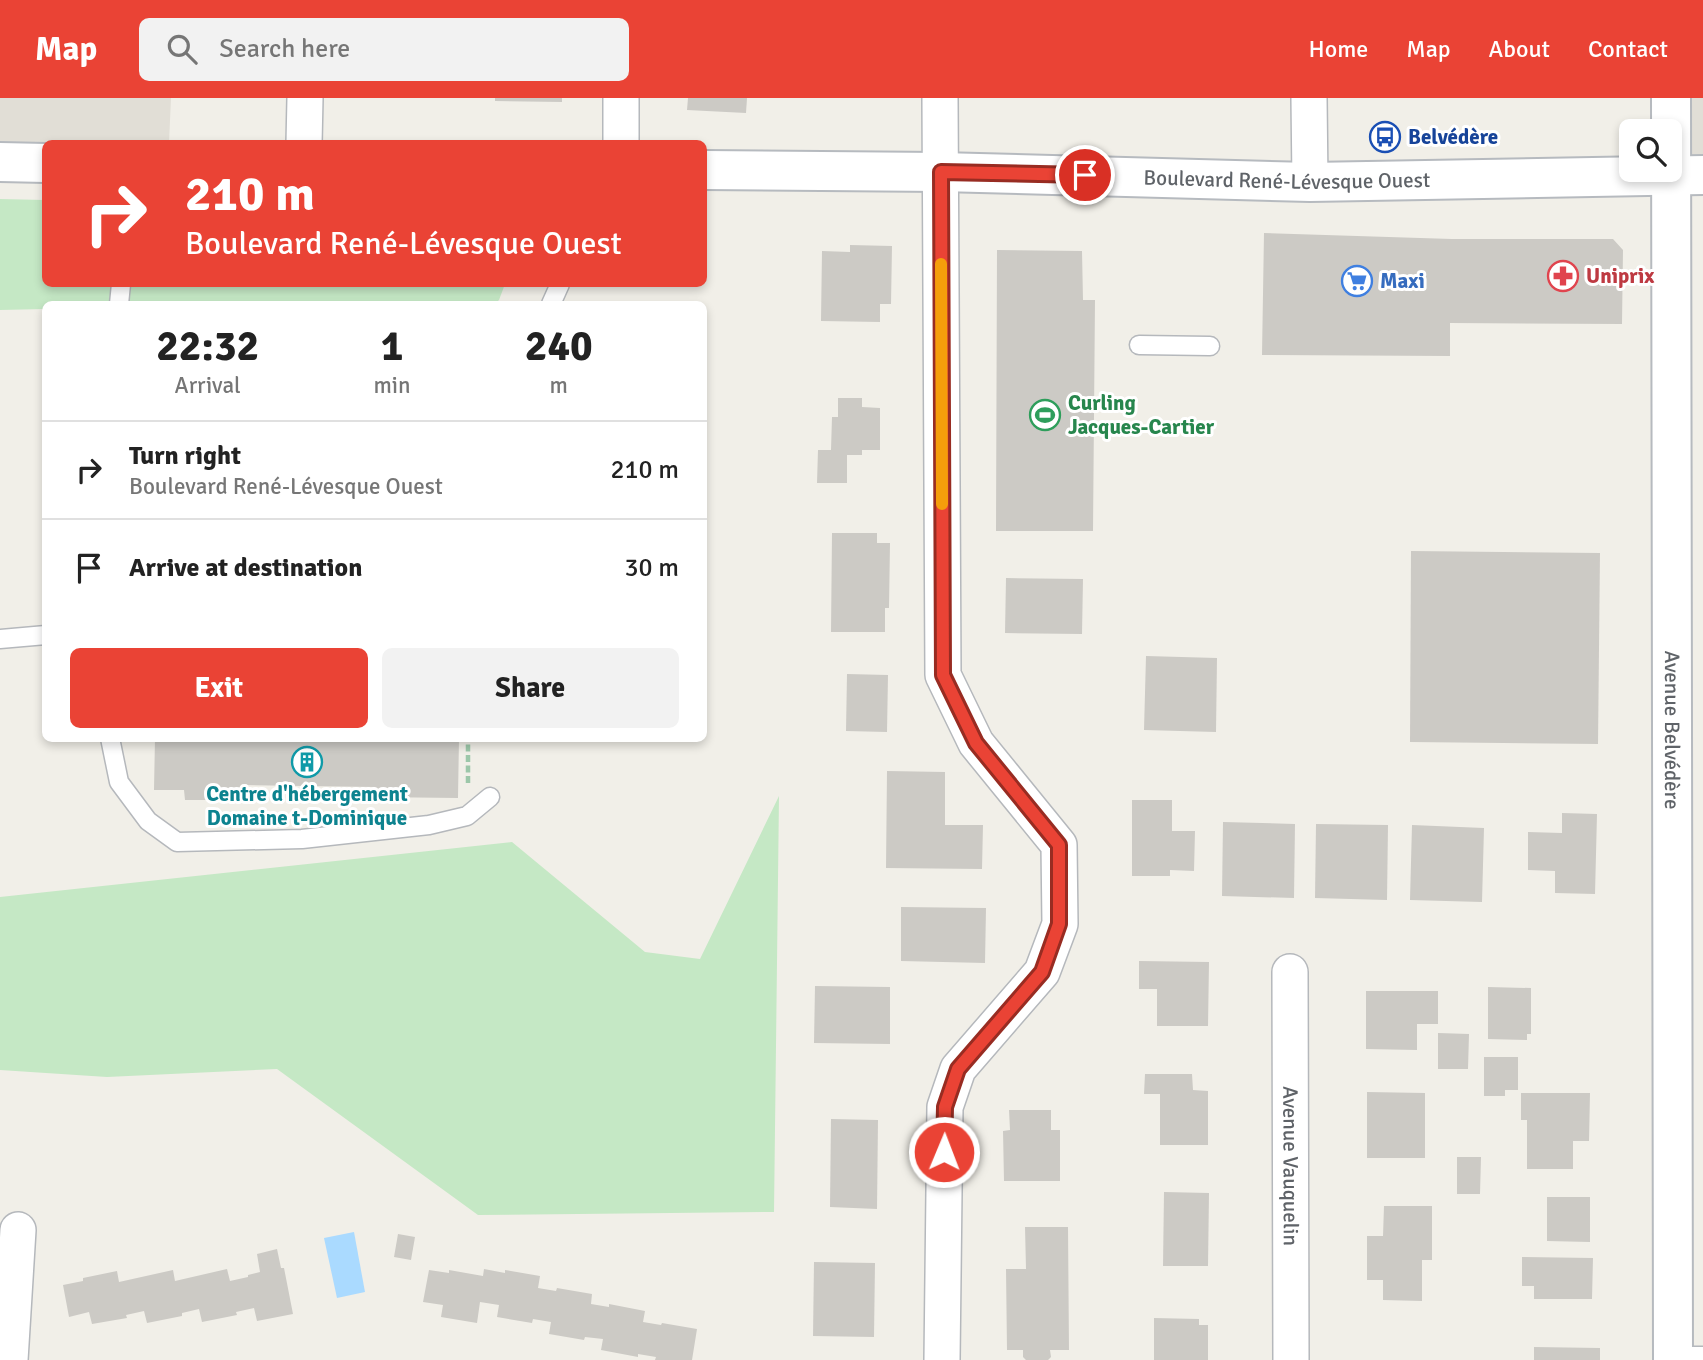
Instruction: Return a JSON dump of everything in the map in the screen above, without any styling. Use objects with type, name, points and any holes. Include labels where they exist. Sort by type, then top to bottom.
[{"type":"street","points":[[304,140],[305,98]]},
{"type":"street","points":[[621,98],[621,140]]},
{"type":"street","points":[[940,98],[943,675],[976,743],[1059,845],[1059,924],[1042,972],[958,1069],[945,1107],[942,1360]]},
{"type":"street","points":[[1309,98],[1310,182]]},
{"type":"street","name":"Avenue Belvédère","points":[[1671,98],[1686,175],[1683,1357]]},
{"type":"street","points":[[0,162],[42,163]]},
{"type":"street","name":"Boulevard René-Lévesque Ouest","points":[[707,170],[941,172],[1310,182],[1686,175]]},
{"type":"street","name":"Avenue Vauquelin","points":[[1290,972],[1291,1360]]},
{"type":"street","points":[[10,1360],[18,1230]]},
{"type":"lane","points":[[1139,345],[1210,346]]},
{"type":"lane","points":[[0,639],[42,635]]},
{"type":"lane","points":[[111,742],[119,782],[148,821],[177,842],[302,839],[429,825],[467,816],[490,797]]},
{"type":"path","points":[[467,816],[468,742]]},
{"type":"shaded area","points":[[0,98],[171,98],[169,140],[42,140],[42,163],[0,162]]},
{"type":"shaded area","points":[[1671,98],[1703,98],[1703,175],[1682,176],[1682,119],[1671,119]]},
{"type":"green space","points":[[0,199],[42,200],[42,287],[504,287],[498,301],[42,301],[42,309],[0,310]]},
{"type":"green space","points":[[779,796],[774,1212],[478,1215],[277,1069],[107,1077],[0,1070],[0,897],[512,842],[645,952],[700,959]]},
{"type":"water","points":[[354,1232],[365,1292],[337,1298],[324,1238]]},
{"type":"building","points":[[495,98],[562,98],[562,102],[495,101]]},
{"type":"building","points":[[688,98],[747,98],[746,113],[687,110]]},
{"type":"building","name":"Maxi","points":[[1264,233],[1452,239],[1613,239],[1623,250],[1622,324],[1450,323],[1450,356],[1262,355]]},
{"type":"building","points":[[850,245],[892,246],[891,304],[880,304],[880,322],[821,321],[822,251],[850,252]]},
{"type":"building","name":"Curling Jacques-Cartier","points":[[997,250],[1082,251],[1083,300],[1095,300],[1093,531],[996,531]]},
{"type":"building","points":[[838,398],[862,398],[862,407],[880,408],[880,450],[862,450],[862,455],[847,455],[847,483],[817,483],[818,450],[831,450],[832,417],[838,417]]},
{"type":"building","points":[[832,533],[877,533],[877,543],[890,543],[889,608],[885,608],[885,632],[831,632]]},
{"type":"building","points":[[1411,551],[1600,553],[1598,744],[1410,742]]},
{"type":"building","points":[[1006,578],[1083,579],[1082,634],[1005,633]]},
{"type":"building","points":[[1146,656],[1217,658],[1216,732],[1144,730]]},
{"type":"building","points":[[847,674],[888,675],[887,732],[846,731]]},
{"type":"building","name":"Centre d'hébergement Domaine t-Dominique","points":[[155,742],[459,742],[458,798],[374,797],[375,787],[243,785],[243,791],[209,790],[210,800],[185,800],[184,790],[154,790]]},
{"type":"building","points":[[887,771],[945,772],[945,825],[983,825],[982,869],[886,868]]},
{"type":"building","points":[[1132,800],[1172,800],[1172,831],[1195,831],[1194,871],[1170,870],[1170,876],[1132,876]]},
{"type":"building","points":[[1562,813],[1597,814],[1595,894],[1555,893],[1555,871],[1528,870],[1528,832],[1562,833]]},
{"type":"building","points":[[1223,822],[1295,824],[1294,898],[1222,896]]},
{"type":"building","points":[[1316,824],[1388,825],[1387,900],[1315,898]]},
{"type":"building","points":[[1412,825],[1484,828],[1482,902],[1410,900]]},
{"type":"building","points":[[901,907],[986,908],[985,963],[901,961]]},
{"type":"building","points":[[1139,961],[1209,962],[1208,1026],[1157,1026],[1157,989],[1139,989]]},
{"type":"building","points":[[815,986],[890,987],[890,1044],[814,1043]]},
{"type":"building","points":[[1488,987],[1531,988],[1531,1034],[1527,1034],[1527,1040],[1488,1039]]},
{"type":"building","points":[[1366,991],[1438,991],[1438,1024],[1417,1024],[1417,1050],[1366,1049]]},
{"type":"building","points":[[1438,1033],[1469,1034],[1468,1069],[1438,1069]]},
{"type":"building","points":[[1484,1057],[1518,1057],[1518,1090],[1505,1090],[1505,1096],[1484,1096]]},
{"type":"building","points":[[1145,1074],[1192,1074],[1193,1090],[1208,1091],[1208,1145],[1160,1145],[1160,1094],[1144,1094]]},
{"type":"building","points":[[1367,1092],[1425,1093],[1425,1158],[1367,1158]]},
{"type":"building","points":[[1521,1093],[1590,1093],[1589,1141],[1573,1141],[1573,1169],[1527,1169],[1527,1120],[1521,1120]]},
{"type":"building","points":[[1009,1110],[1051,1110],[1051,1130],[1060,1130],[1060,1181],[1004,1181],[1003,1131],[1010,1130]]},
{"type":"building","points":[[831,1119],[878,1120],[877,1209],[830,1207]]},
{"type":"building","points":[[1457,1157],[1481,1157],[1480,1194],[1457,1194]]},
{"type":"building","points":[[1164,1192],[1209,1193],[1208,1266],[1163,1266]]},
{"type":"building","points":[[1547,1197],[1590,1197],[1590,1242],[1547,1241]]},
{"type":"building","points":[[1384,1206],[1432,1206],[1432,1260],[1422,1260],[1422,1301],[1383,1300],[1383,1280],[1367,1280],[1367,1236],[1383,1236]]},
{"type":"building","points":[[1025,1227],[1068,1227],[1069,1350],[1050,1350],[1051,1357],[1048,1360],[1026,1360],[1023,1350],[1007,1350],[1006,1269],[1026,1269]]},
{"type":"building","points":[[398,1234],[415,1237],[411,1260],[394,1257]]},
{"type":"building","points":[[277,1249],[281,1268],[284,1268],[293,1314],[257,1321],[254,1308],[236,1312],[237,1315],[202,1322],[199,1309],[182,1313],[182,1316],[147,1323],[144,1311],[126,1315],[127,1318],[92,1324],[89,1312],[69,1317],[63,1285],[83,1281],[83,1278],[117,1271],[119,1282],[173,1270],[175,1281],[227,1269],[230,1281],[260,1272],[257,1254]]},
{"type":"building","points":[[1522,1257],[1593,1258],[1592,1299],[1534,1299],[1534,1286],[1522,1286]]},
{"type":"building","points":[[814,1262],[875,1263],[874,1337],[813,1336]]},
{"type":"building","points":[[484,1269],[540,1276],[538,1288],[592,1294],[591,1304],[609,1307],[609,1304],[645,1311],[643,1322],[697,1329],[692,1360],[655,1360],[656,1357],[638,1354],[638,1357],[601,1350],[603,1339],[585,1337],[584,1340],[549,1334],[551,1322],[533,1319],[532,1323],[497,1317],[499,1305],[480,1302],[477,1323],[441,1317],[443,1305],[423,1302],[429,1270],[449,1273],[449,1270],[483,1276]]},
{"type":"building","points":[[1154,1318],[1199,1319],[1199,1325],[1208,1325],[1208,1360],[1154,1360]]},
{"type":"building","points":[[1534,1347],[1600,1348],[1600,1360],[1534,1360]]},
{"type":"slow traffic","points":[[941,264],[942,504]]},
{"type":"place","name":"Belvédère","points":[[1385,137]]},
{"type":"place","name":"Uniprix","points":[[1563,276]]},
{"type":"place","name":"Maxi","points":[[1357,281]]},
{"type":"place","name":"Curling Jacques-Cartier","points":[[1045,415]]},
{"type":"place","name":"Centre d'hébergement Domaine t-Dominique","points":[[307,762]]},
{"type":"route","points":[[944,1152],[945,1107],[958,1069],[1042,972],[1059,924],[1059,845],[976,743],[943,675],[941,172],[1085,175]]}]
